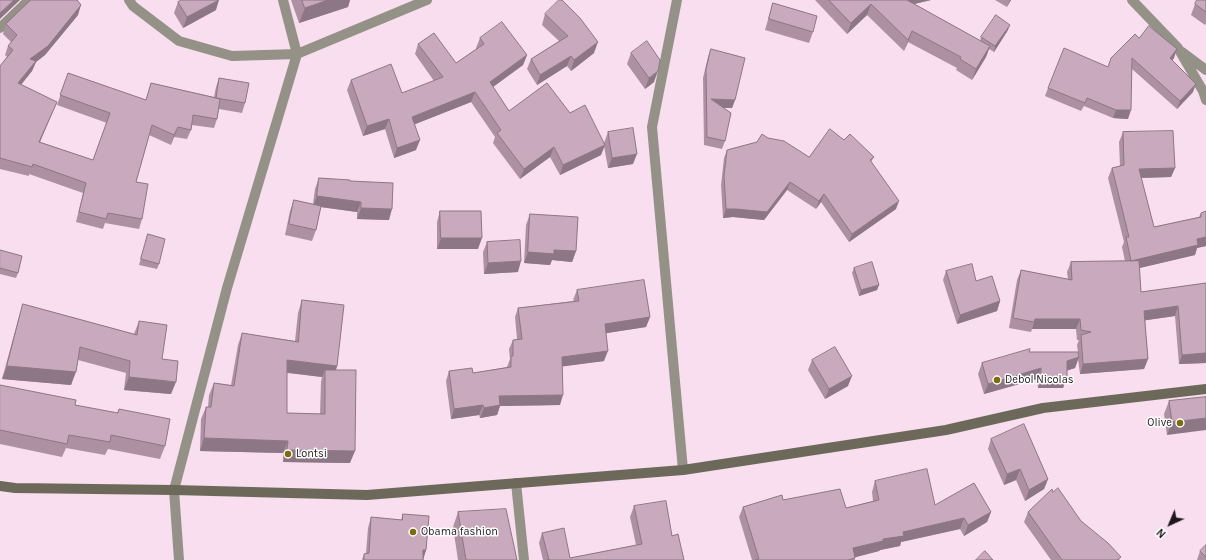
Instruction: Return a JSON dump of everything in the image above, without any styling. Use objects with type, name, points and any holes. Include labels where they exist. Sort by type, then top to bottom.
[{"type":"street","points":[[0,28],[29,0]]},
{"type":"street","points":[[129,0],[133,6],[178,41],[232,56],[297,54],[427,0]]},
{"type":"street","points":[[179,560],[174,490],[226,288],[297,54],[283,0]]},
{"type":"street","points":[[677,0],[652,127],[683,470]]},
{"type":"street","points":[[1132,0],[1178,48],[1206,70]]},
{"type":"street","points":[[1178,48],[1203,91],[1206,100]]},
{"type":"street","points":[[0,486],[15,488],[366,495],[683,470],[946,430],[1043,408],[1206,389]]},
{"type":"street","points":[[516,483],[524,560]]},
{"type":"building","points":[[0,0],[14,0],[0,13]]},
{"type":"building","points":[[31,0],[77,0],[81,5],[48,46],[30,59],[36,61],[18,83],[57,102],[39,142],[93,160],[110,113],[60,95],[68,73],[146,100],[151,83],[220,99],[217,119],[193,115],[191,130],[178,127],[174,135],[152,125],[136,182],[148,184],[142,219],[108,213],[106,219],[79,212],[86,183],[33,164],[32,167],[0,158],[0,66],[13,50],[8,46],[17,35],[6,24]]},
{"type":"building","points":[[182,0],[219,0],[187,17],[178,2]]},
{"type":"building","points":[[302,0],[328,0],[305,8]]},
{"type":"building","points":[[559,0],[562,0],[580,18],[598,42],[574,60],[571,56],[540,75],[531,59],[568,36],[545,14]]},
{"type":"building","points":[[829,0],[907,0],[990,46],[976,69],[960,59],[961,57],[912,31],[908,40],[871,4],[851,23]]},
{"type":"building","points":[[1197,0],[1206,0],[1206,12],[1195,4]]},
{"type":"building","points":[[773,3],[817,16],[813,32],[769,19]]},
{"type":"building","points":[[996,15],[1010,25],[995,46],[981,37]]},
{"type":"building","points":[[502,22],[527,55],[490,82],[509,111],[547,83],[570,113],[585,105],[605,145],[563,165],[554,147],[524,169],[497,133],[501,130],[475,92],[412,117],[420,140],[397,148],[389,119],[367,126],[351,80],[391,64],[402,93],[443,77],[418,44],[434,33],[456,63],[484,44],[480,38]]},
{"type":"building","points":[[1149,26],[1177,49],[1170,58],[1196,84],[1180,101],[1132,58],[1131,110],[1116,110],[1087,98],[1085,103],[1048,88],[1064,48],[1108,67],[1111,58],[1135,34],[1139,38]]},
{"type":"building","points":[[647,41],[660,60],[658,71],[649,78],[631,53]]},
{"type":"building","points":[[711,49],[745,58],[735,100],[711,99],[731,113],[725,141],[707,137],[706,70]]},
{"type":"building","points":[[219,78],[249,83],[245,103],[216,98]]},
{"type":"building","points":[[633,128],[637,154],[612,158],[608,132]]},
{"type":"building","points":[[830,129],[844,140],[850,134],[874,157],[870,160],[899,201],[852,234],[824,194],[819,201],[790,182],[767,212],[726,209],[724,176],[727,150],[757,142],[762,134],[768,138],[784,141],[809,157]]},
{"type":"building","points":[[1173,131],[1175,168],[1139,169],[1154,227],[1201,217],[1201,213],[1206,211],[1206,237],[1197,239],[1198,245],[1131,261],[1126,237],[1129,237],[1112,168],[1124,165],[1123,132]]},
{"type":"building","points":[[319,178],[393,183],[392,209],[361,208],[361,202],[317,196]]},
{"type":"building","points":[[294,200],[321,206],[316,230],[289,224]]},
{"type":"building","points":[[440,211],[481,211],[482,238],[441,238]]},
{"type":"building","points":[[530,214],[578,217],[576,251],[554,250],[554,254],[528,252]]},
{"type":"building","points":[[148,234],[165,239],[159,264],[141,259]]},
{"type":"building","points":[[520,240],[521,261],[488,263],[487,242]]},
{"type":"building","points":[[0,250],[22,256],[18,273],[0,268]]},
{"type":"building","points":[[1139,261],[1141,292],[1206,283],[1206,353],[1182,355],[1178,306],[1144,311],[1148,359],[1083,364],[1081,335],[1091,332],[1081,330],[1080,319],[1035,319],[1034,322],[1013,318],[1021,270],[1072,280],[1071,262]]},
{"type":"building","points":[[872,262],[879,285],[861,290],[854,268]]},
{"type":"building","points":[[972,264],[976,281],[992,276],[1000,301],[960,315],[946,271]]},
{"type":"building","points":[[644,280],[650,317],[605,324],[608,351],[562,357],[563,395],[499,396],[500,405],[484,408],[483,405],[454,409],[449,371],[472,368],[473,373],[511,367],[513,340],[522,339],[518,308],[579,301],[577,290]]},
{"type":"building","points":[[302,300],[344,305],[337,366],[287,360],[287,413],[325,414],[325,370],[356,370],[355,451],[287,450],[288,441],[204,438],[206,407],[211,407],[214,383],[234,386],[242,333],[298,342]]},
{"type":"building","points":[[23,304],[137,335],[139,321],[167,325],[162,359],[178,361],[176,382],[129,377],[130,361],[80,347],[76,372],[7,366]]},
{"type":"building","points":[[835,347],[852,376],[829,389],[812,360]]},
{"type":"building","points":[[1030,349],[1029,352],[1078,352],[1079,357],[1067,361],[1067,377],[1041,378],[1041,368],[988,384],[982,363]]},
{"type":"building","points":[[0,385],[76,400],[75,405],[118,413],[119,409],[170,419],[165,446],[111,435],[110,442],[69,435],[67,444],[0,430]]},
{"type":"building","points":[[1206,397],[1206,418],[1172,422],[1169,401]]},
{"type":"building","points":[[1024,424],[1048,479],[1029,490],[1020,469],[1007,474],[991,439]]},
{"type":"building","points":[[927,469],[935,505],[974,483],[991,512],[968,525],[964,518],[903,532],[904,536],[883,539],[883,541],[853,548],[855,558],[848,560],[755,560],[759,559],[743,507],[782,495],[783,500],[840,489],[846,508],[879,500],[875,481]]},
{"type":"building","points":[[1058,488],[1081,521],[1108,543],[1121,557],[1117,560],[1062,560],[1028,512],[1052,489],[1053,492]]},
{"type":"building","points":[[666,501],[672,536],[678,534],[684,560],[549,560],[542,533],[564,528],[570,558],[642,544],[634,506]]},
{"type":"building","points":[[506,509],[517,560],[466,560],[458,512]]},
{"type":"building","points":[[403,514],[429,516],[426,550],[423,550],[423,560],[364,560],[364,554],[369,553],[371,517],[402,520]]},
{"type":"building","points":[[1206,545],[1206,557],[1200,551]]},
{"type":"building","points":[[985,551],[993,560],[976,560]]},
{"type":"place","name":"Debol Nicolas","points":[[997,380]]},
{"type":"place","name":"Olive","points":[[1180,423]]},
{"type":"place","name":"Lontsi","points":[[288,454]]},
{"type":"place","name":"Obama fashion","points":[[413,532]]}]
